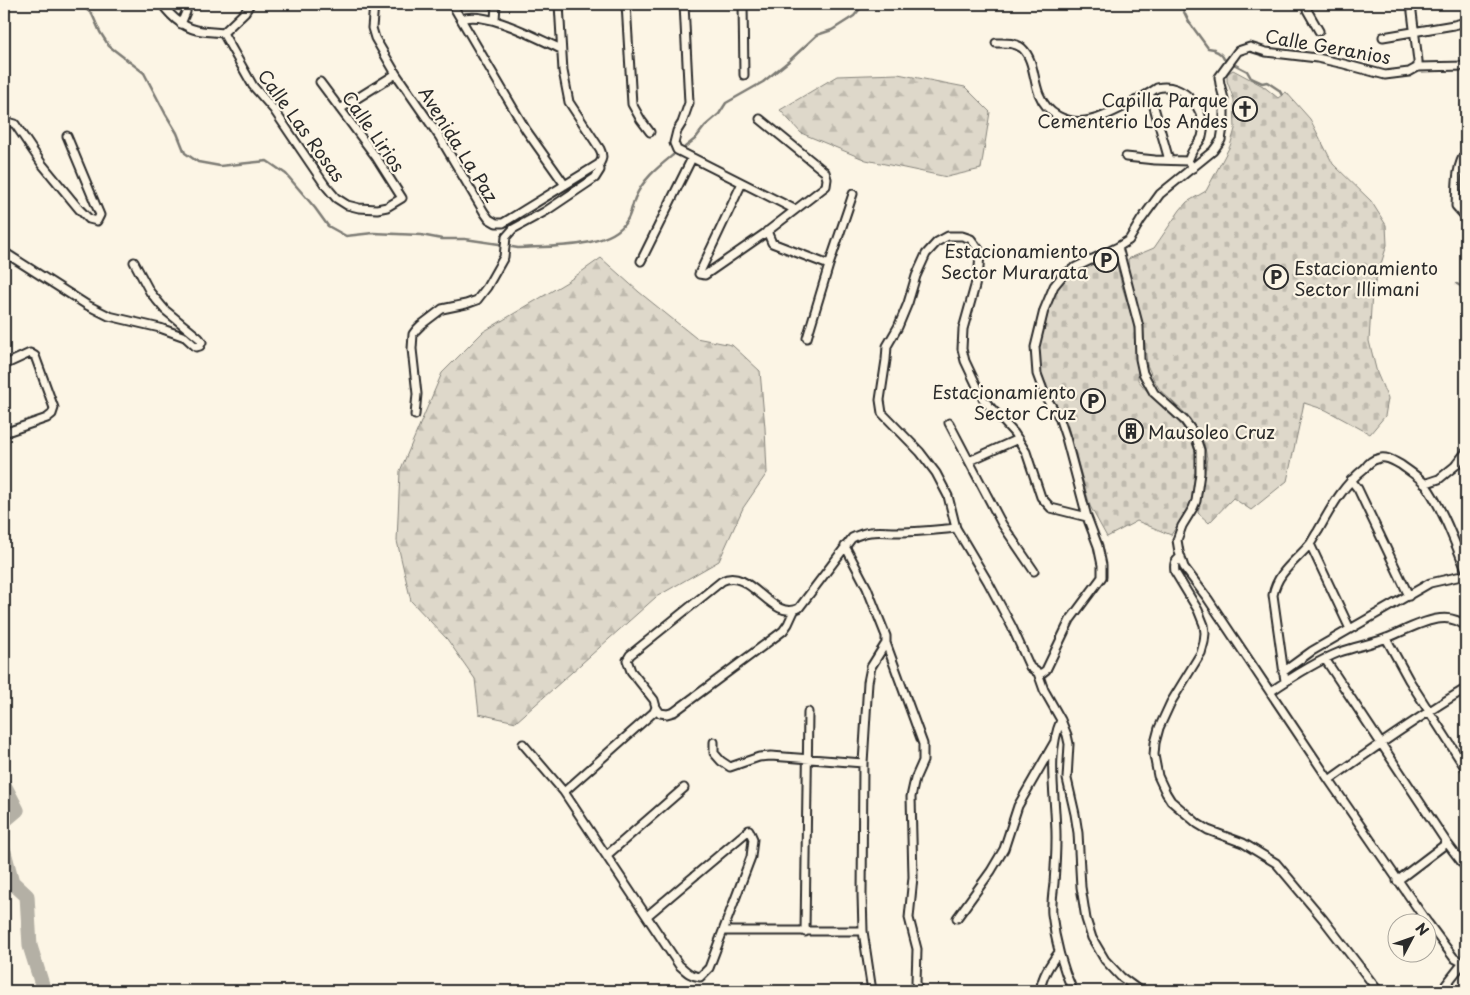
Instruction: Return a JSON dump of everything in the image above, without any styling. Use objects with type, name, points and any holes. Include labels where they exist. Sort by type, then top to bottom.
[{"type":"street","points":[[162,4],[171,16],[181,24],[193,29],[223,34],[245,12],[250,4]]},
{"type":"street","points":[[181,24],[186,12],[186,4]]},
{"type":"street","name":"Avenida La Paz","points":[[374,4],[372,28],[375,38],[489,219],[496,223],[503,223],[599,164]]},
{"type":"street","points":[[452,4],[526,130],[565,185]]},
{"type":"street","points":[[495,20],[496,4]]},
{"type":"street","points":[[415,415],[417,394],[412,348],[413,334],[416,330],[442,309],[477,300],[487,287],[504,257],[506,237],[509,232],[546,211],[596,178],[600,170],[599,164],[602,160],[602,154],[600,149],[569,102],[563,71],[559,4]]},
{"type":"street","points":[[626,4],[632,104],[650,132]]},
{"type":"street","points":[[684,4],[689,103],[682,123],[676,131],[674,143],[677,150],[794,209]]},
{"type":"street","points":[[743,4],[744,75]]},
{"type":"street","points":[[1308,4],[1307,10],[1319,31]]},
{"type":"street","name":"Calle Geranios","points":[[1193,168],[1213,151],[1221,140],[1224,121],[1224,99],[1219,77],[1238,52],[1250,48],[1266,52],[1317,58],[1385,75],[1409,72],[1418,67],[1411,4]]},
{"type":"street","points":[[461,19],[469,17],[495,20],[561,49]]},
{"type":"street","points":[[1383,38],[1454,26],[1466,22]]},
{"type":"street","name":"Calle Las Rosas","points":[[223,34],[253,86],[274,110],[325,185],[336,198],[347,205],[377,209],[387,207],[402,198]]},
{"type":"street","points":[[996,43],[1009,42],[1022,49],[1031,62],[1035,82],[1044,104],[1051,112],[1070,121],[1089,121],[1105,116],[1157,88],[1169,86],[1182,92],[1196,103],[1203,125],[1201,138],[1188,161]]},
{"type":"street","points":[[1418,67],[1466,66]]},
{"type":"street","points":[[340,108],[396,74]]},
{"type":"street","name":"Calle Lirios","points":[[320,82],[376,157],[402,198]]},
{"type":"street","points":[[1150,93],[1169,160]]},
{"type":"street","points":[[742,183],[699,274],[703,276],[826,186],[827,178],[825,172],[760,119]]},
{"type":"street","points":[[4,123],[15,124],[42,164],[79,209],[89,219],[97,221],[100,215],[67,136]]},
{"type":"street","points":[[1466,152],[1458,170],[1456,206],[1464,215],[1466,214]]},
{"type":"street","points":[[641,261],[692,158]]},
{"type":"street","points":[[1126,158],[1188,161]]},
{"type":"street","points":[[1038,673],[1046,670],[1070,620],[1102,577],[1102,565],[1098,546],[1087,517],[1064,431],[1046,398],[1037,374],[1035,347],[1044,310],[1054,286],[1063,275],[1129,240],[1160,194],[1193,168],[1188,161]]},
{"type":"street","points":[[807,338],[853,194]]},
{"type":"street","points":[[767,231],[772,243],[829,265]]},
{"type":"street","points":[[1087,517],[1051,508],[1044,501],[1026,452],[1004,421],[983,399],[965,361],[962,349],[963,328],[979,268],[980,251],[971,239],[962,236],[948,236],[936,242],[926,254],[898,327],[887,346],[880,400],[882,412],[920,452],[936,473],[948,496],[956,528],[1012,627],[1030,667],[1038,673],[1044,690],[1061,720],[1069,744],[1067,779],[1078,834],[1081,887],[1086,919],[1092,938],[1105,960],[1121,977],[1140,991]]},
{"type":"street","points":[[1118,247],[1140,328],[1140,359],[1143,373],[1154,393],[1185,421],[1195,434],[1200,450],[1200,474],[1196,501],[1182,526],[1177,540],[1184,567],[1208,599],[1419,912]]},
{"type":"street","points":[[4,252],[87,305],[109,316],[160,328],[185,337],[196,347],[200,346],[202,342],[199,338],[165,310],[150,292],[134,262]]},
{"type":"street","points":[[4,365],[30,353],[35,356],[54,408],[52,414],[47,418],[4,433]]},
{"type":"street","points":[[948,423],[1002,524],[1034,571]]},
{"type":"street","points":[[969,461],[1018,439]]},
{"type":"street","points":[[1424,484],[1439,479],[1455,466],[1466,452]]},
{"type":"street","points":[[1285,681],[1273,595],[1275,586],[1285,570],[1310,544],[1336,499],[1351,480],[1373,461],[1378,458],[1385,458],[1394,461],[1411,472],[1424,484],[1446,521],[1466,570]]},
{"type":"street","points":[[1351,480],[1358,489],[1409,596]]},
{"type":"street","points":[[794,611],[783,631],[674,712],[660,713],[654,700],[631,671],[627,660],[630,655],[726,579],[744,582],[778,608],[789,612],[794,611],[799,608],[852,538],[878,530],[896,532],[956,528]]},
{"type":"street","points":[[1310,544],[1350,629]]},
{"type":"street","points":[[845,546],[867,588],[924,744],[924,761],[915,779],[911,796],[913,877],[909,918],[917,949],[916,982],[918,991]]},
{"type":"street","points":[[1180,557],[1174,565],[1175,572],[1198,610],[1204,624],[1205,633],[1201,653],[1171,702],[1159,728],[1154,744],[1158,776],[1171,801],[1198,824],[1208,830],[1243,843],[1276,863],[1380,991]]},
{"type":"street","points":[[1283,672],[1312,650],[1430,583],[1466,575]]},
{"type":"street","points":[[1270,692],[1285,681],[1325,659],[1386,638],[1415,625],[1448,618],[1456,620],[1466,628]]},
{"type":"street","points":[[1386,638],[1409,680],[1466,769]]},
{"type":"street","points":[[872,991],[863,931],[863,763],[868,682],[871,667],[886,642]]},
{"type":"street","points":[[1325,659],[1447,843],[1466,868]]},
{"type":"street","points":[[1329,780],[1381,743],[1465,689]]},
{"type":"street","points":[[564,792],[649,717],[656,707]]},
{"type":"street","points":[[805,932],[808,712]]},
{"type":"street","points":[[1061,720],[1055,741],[1053,783],[1057,822],[1052,912],[1059,952],[1067,979],[1073,991]]},
{"type":"street","points":[[957,918],[991,871],[1004,849],[1018,806],[1055,741]]},
{"type":"street","points":[[714,742],[714,753],[730,767],[771,756],[863,763]]},
{"type":"street","points":[[524,744],[564,792],[679,965],[688,974],[700,977],[708,968],[751,857],[753,839],[749,830],[647,916]]},
{"type":"street","points":[[607,855],[684,788]]},
{"type":"street","points":[[1397,881],[1447,843]]},
{"type":"street","points":[[723,931],[863,931]]},
{"type":"street","points":[[1438,937],[1454,958],[1465,963],[1441,991]]},
{"type":"street","points":[[1040,991],[1041,982],[1059,952]]},
{"type":"green space","points":[[1233,70],[1263,86],[1278,98],[1286,92],[1310,119],[1333,164],[1371,201],[1386,225],[1387,245],[1372,292],[1369,341],[1377,373],[1388,399],[1385,416],[1370,434],[1326,410],[1304,403],[1287,481],[1251,510],[1233,498],[1209,523],[1198,513],[1207,458],[1204,443],[1187,415],[1160,390],[1147,365],[1143,326],[1129,275],[1128,259],[1154,248],[1187,202],[1206,191],[1230,146],[1235,129],[1234,100],[1227,81],[1227,74]]},
{"type":"green space","points":[[898,74],[965,87],[990,112],[981,169],[947,177],[866,160],[801,133],[780,110],[837,76]]},
{"type":"green space","points":[[601,258],[639,292],[696,338],[732,345],[760,371],[767,473],[743,508],[719,561],[656,597],[516,722],[479,714],[475,679],[447,639],[411,601],[397,541],[400,471],[442,373],[483,332],[567,282]]},
{"type":"green space","points":[[1116,260],[1133,321],[1138,380],[1151,396],[1175,417],[1189,435],[1196,454],[1191,504],[1171,535],[1137,521],[1107,537],[1090,506],[1067,423],[1046,387],[1039,364],[1039,345],[1052,300],[1063,279],[1075,270],[1095,261],[1098,267]]},
{"type":"waterway","points":[[80,4],[92,14],[109,46],[144,73],[177,133],[185,153],[198,162],[220,166],[267,161],[286,174],[328,226],[346,236],[373,233],[421,235],[442,239],[465,239],[499,244]]},
{"type":"waterway","points":[[685,147],[719,114],[726,103],[763,82],[817,35],[832,30],[854,16],[864,4]]},
{"type":"waterway","points":[[1180,4],[1189,22],[1208,48],[1214,49],[1224,59],[1247,71],[1251,78],[1262,83],[1267,82],[1279,90],[1282,95]]},
{"type":"waterway","points":[[512,247],[562,246],[594,241],[608,236],[619,229],[627,220],[638,191],[646,179],[673,155]]},
{"type":"waterway","points":[[1457,284],[1466,289]]},
{"type":"waterway","points":[[4,785],[17,810],[4,821]]},
{"type":"waterway","points":[[4,852],[12,882],[27,896],[30,946],[44,991]]},
{"type":"place","name":"Capilla Parque Cementerio Los Andes","points":[[1245,109]]},
{"type":"place","name":"Estacionamiento Sector Murarata","points":[[1106,260]]},
{"type":"place","name":"Estacionamiento Sector Illimani","points":[[1276,277]]},
{"type":"place","name":"Estacionamiento Sector Cruz","points":[[1093,401]]},
{"type":"place","name":"Mausoleo Cruz","points":[[1131,431]]}]
